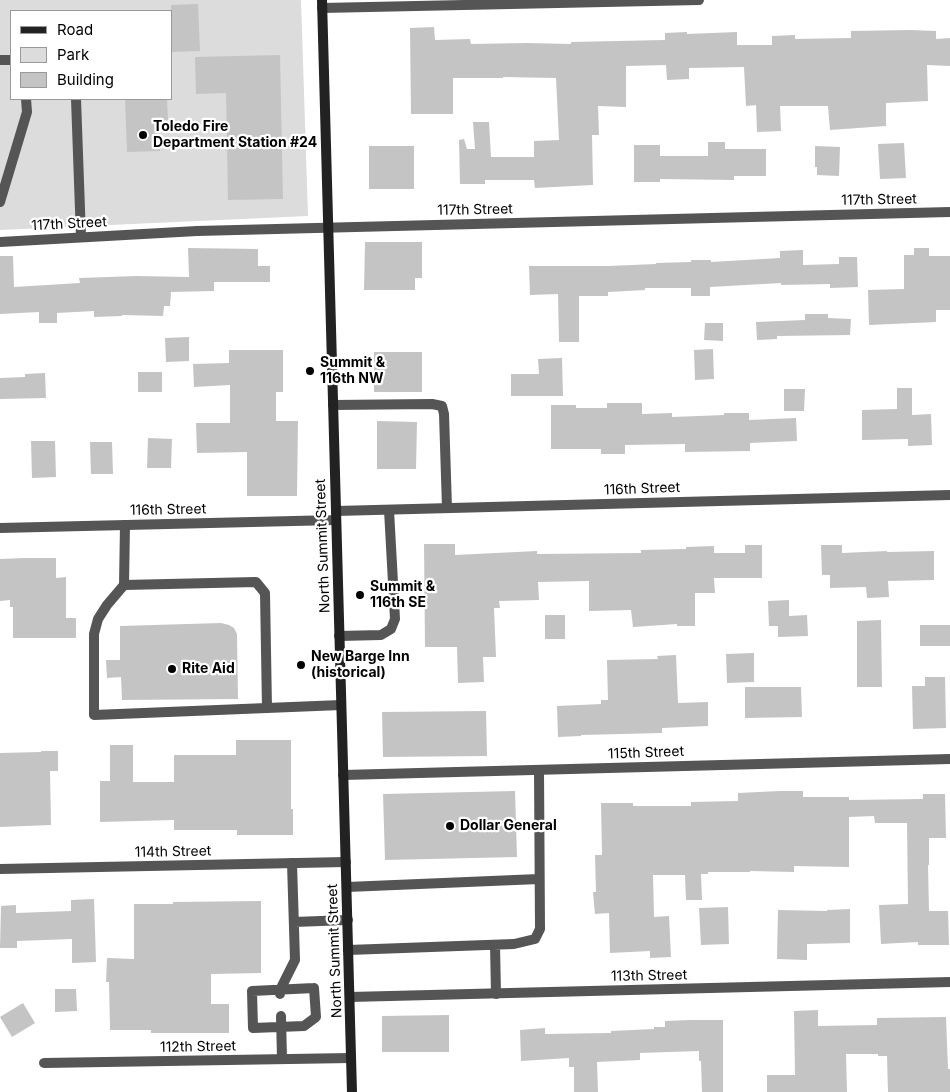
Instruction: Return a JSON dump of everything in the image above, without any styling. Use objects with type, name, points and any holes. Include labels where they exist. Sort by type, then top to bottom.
[{"type":"main road","name":"North Summit Street","points":[[322,4],[352,1092]]},
{"type":"street","points":[[322,4],[698,0]]},
{"type":"street","points":[[0,202],[3,180],[27,112],[26,100]]},
{"type":"street","points":[[76,100],[81,237]]},
{"type":"street","name":"117th Street","points":[[0,242],[197,231],[950,212]]},
{"type":"street","points":[[333,405],[432,404],[442,406],[444,414],[447,508]]},
{"type":"street","name":"116th Street","points":[[0,528],[125,525],[336,515],[389,510],[950,495]]},
{"type":"street","points":[[339,636],[381,636],[391,629],[395,619],[389,510]]},
{"type":"street","points":[[125,525],[124,585],[107,604],[98,619],[94,634],[94,715],[341,705]]},
{"type":"street","points":[[124,585],[256,582],[265,592],[267,708]]},
{"type":"street","name":"115th Street","points":[[343,775],[950,758]]},
{"type":"street","points":[[348,950],[514,944],[535,938],[540,930],[538,770]]},
{"type":"street","name":"114th Street","points":[[0,869],[346,862]]},
{"type":"street","points":[[280,992],[295,960],[292,863]]},
{"type":"street","points":[[346,887],[539,879]]},
{"type":"street","points":[[294,922],[348,920]]},
{"type":"street","points":[[495,945],[496,994]]},
{"type":"street","name":"113th Street","points":[[350,997],[950,982]]},
{"type":"street","points":[[314,988],[316,1017],[304,1026],[282,1027],[253,1028],[252,991],[280,992],[314,988]]},
{"type":"street","points":[[281,1016],[282,1059]]},
{"type":"street","name":"112th Street","points":[[44,1063],[351,1058]]},
{"type":"green space","points":[[0,0],[301,0],[308,216],[0,230]]},
{"type":"building","points":[[198,4],[200,51],[172,52],[171,5]]},
{"type":"building","points":[[434,27],[435,40],[470,39],[471,44],[571,44],[571,42],[665,40],[665,33],[737,32],[737,45],[772,45],[772,36],[795,35],[795,39],[851,38],[851,31],[936,31],[936,39],[950,38],[950,66],[927,65],[928,101],[886,103],[886,126],[830,130],[828,106],[780,106],[781,131],[757,132],[756,105],[746,106],[744,67],[689,68],[689,79],[667,80],[666,65],[626,66],[626,107],[598,106],[599,135],[592,135],[593,185],[535,188],[534,180],[485,180],[485,184],[460,184],[459,140],[464,139],[467,149],[475,149],[473,122],[489,122],[491,157],[534,157],[534,141],[559,140],[556,78],[453,78],[453,114],[411,114],[410,28]]},
{"type":"building","points":[[280,55],[283,199],[228,200],[226,93],[196,94],[195,57]]},
{"type":"building","name":"Toledo Fire Department Station #24","points":[[125,100],[167,100],[168,120],[159,120],[160,151],[127,152]]},
{"type":"building","points":[[708,142],[725,142],[725,149],[766,149],[766,176],[734,176],[734,180],[660,179],[660,182],[634,182],[634,145],[660,145],[660,156],[708,156]]},
{"type":"building","points":[[904,143],[906,178],[880,179],[878,144]]},
{"type":"building","points":[[369,146],[414,146],[414,189],[369,189]]},
{"type":"building","points":[[815,146],[840,147],[839,176],[817,175]]},
{"type":"building","points":[[365,242],[422,242],[422,278],[415,278],[415,290],[364,290]]},
{"type":"building","points":[[188,248],[258,249],[258,266],[270,266],[270,282],[214,282],[214,291],[171,292],[170,306],[164,306],[163,316],[122,315],[94,317],[94,311],[57,313],[57,323],[39,323],[39,312],[0,314],[0,256],[13,256],[14,287],[80,283],[79,278],[189,277]]},
{"type":"building","points":[[914,248],[929,248],[929,256],[950,256],[950,310],[936,310],[936,322],[869,325],[868,290],[904,289],[904,255],[914,255]]},
{"type":"building","points":[[803,250],[803,265],[839,264],[839,257],[857,257],[858,287],[830,288],[830,284],[781,285],[781,283],[710,287],[710,296],[691,296],[691,288],[645,288],[645,290],[608,292],[608,296],[579,296],[579,342],[559,342],[558,294],[530,295],[529,266],[608,266],[691,262],[691,260],[711,260],[711,262],[780,258],[780,251]]},
{"type":"building","points":[[805,314],[828,314],[828,318],[851,319],[850,335],[777,336],[777,339],[757,340],[756,322],[805,320]]},
{"type":"building","points":[[705,323],[723,323],[723,341],[704,340]]},
{"type":"building","points":[[189,337],[189,361],[166,362],[165,338]]},
{"type":"building","points":[[713,349],[714,379],[695,380],[694,350]]},
{"type":"building","points":[[229,350],[283,350],[283,392],[276,392],[276,421],[298,421],[297,496],[247,496],[247,452],[197,453],[196,423],[230,423],[230,385],[194,387],[193,364],[229,363]]},
{"type":"building","points":[[374,352],[422,352],[422,392],[374,392]]},
{"type":"building","points":[[562,358],[563,396],[511,396],[511,374],[539,374],[538,359]]},
{"type":"building","points":[[138,372],[162,372],[162,392],[138,392]]},
{"type":"building","points":[[45,373],[46,398],[0,399],[0,378],[25,377],[25,374]]},
{"type":"building","points":[[897,388],[912,388],[912,415],[931,414],[932,445],[908,446],[908,439],[862,440],[862,410],[897,409]]},
{"type":"building","points":[[784,389],[805,389],[804,411],[784,411]]},
{"type":"building","points":[[607,403],[642,403],[642,414],[672,413],[672,417],[749,413],[749,420],[796,418],[797,441],[750,443],[750,451],[685,452],[685,444],[625,445],[625,454],[601,454],[601,449],[551,449],[551,405],[576,405],[576,408],[607,408]]},
{"type":"building","points":[[377,421],[417,422],[416,469],[377,469]]},
{"type":"building","points":[[148,438],[172,439],[171,468],[147,468]]},
{"type":"building","points":[[31,441],[55,441],[56,477],[32,478]]},
{"type":"building","points":[[90,442],[112,442],[113,474],[91,474]]},
{"type":"building","points":[[424,544],[455,544],[455,555],[537,551],[537,554],[641,553],[641,550],[714,546],[714,553],[745,553],[745,545],[762,545],[762,578],[714,578],[715,593],[695,593],[695,626],[677,626],[677,624],[633,627],[631,610],[589,611],[589,581],[538,582],[539,600],[499,601],[500,608],[494,608],[496,657],[483,657],[484,682],[458,683],[457,647],[425,647]]},
{"type":"building","points":[[821,545],[842,545],[842,553],[934,551],[934,580],[888,581],[889,597],[867,598],[866,587],[830,588],[830,575],[822,575]]},
{"type":"building","points":[[56,558],[56,578],[66,577],[66,618],[76,618],[76,638],[13,638],[13,607],[10,607],[10,600],[0,601],[0,559]]},
{"type":"building","points":[[789,600],[789,616],[807,615],[808,636],[778,637],[778,626],[769,626],[768,601]]},
{"type":"building","points":[[545,615],[565,615],[565,639],[545,639]]},
{"type":"building","points":[[881,620],[882,687],[857,687],[857,621]]},
{"type":"building","name":"Rite Aid","points":[[221,623],[234,628],[237,634],[238,699],[122,700],[121,677],[107,678],[106,660],[120,660],[120,626]]},
{"type":"building","points":[[920,625],[950,625],[950,646],[920,646]]},
{"type":"building","points":[[754,653],[754,682],[727,683],[726,654]]},
{"type":"building","points":[[676,655],[678,703],[708,702],[708,726],[662,728],[662,733],[558,737],[557,706],[601,704],[601,700],[608,700],[607,660],[658,659],[657,656]]},
{"type":"building","points":[[925,677],[945,677],[946,728],[913,729],[912,686],[925,686]]},
{"type":"building","points":[[745,687],[801,687],[802,717],[745,718]]},
{"type":"building","points":[[486,711],[487,756],[383,757],[382,712]]},
{"type":"building","points":[[236,740],[291,740],[293,835],[237,835],[237,830],[174,830],[174,820],[100,822],[100,781],[110,781],[110,745],[133,745],[133,782],[174,782],[174,755],[236,755]]},
{"type":"building","points":[[58,751],[58,771],[50,771],[51,825],[0,827],[0,753]]},
{"type":"building","name":"Dollar General","points":[[515,791],[517,857],[385,860],[383,794]]},
{"type":"building","points":[[803,791],[803,797],[849,797],[849,800],[923,799],[923,794],[945,794],[946,838],[929,838],[929,911],[948,911],[949,945],[918,945],[918,942],[881,944],[879,905],[908,904],[907,823],[875,823],[874,816],[849,817],[849,867],[794,866],[794,872],[708,872],[708,874],[701,874],[702,900],[686,900],[685,875],[653,875],[654,917],[669,916],[671,957],[650,958],[650,951],[610,953],[609,913],[595,914],[593,892],[596,892],[595,855],[602,855],[601,803],[633,803],[633,806],[691,806],[691,802],[738,801],[738,793]]},
{"type":"building","points":[[94,899],[96,962],[72,963],[72,939],[17,941],[17,948],[0,948],[1,906],[16,905],[16,913],[71,911],[71,900]]},
{"type":"building","points":[[261,901],[261,973],[211,974],[211,1004],[229,1004],[229,1033],[151,1033],[151,1030],[110,1030],[109,982],[106,982],[107,958],[134,959],[134,904]]},
{"type":"building","points":[[728,907],[729,944],[701,945],[699,908]]},
{"type":"building","points":[[850,909],[850,943],[807,944],[807,960],[777,959],[778,910],[827,911]]},
{"type":"building","points":[[55,989],[76,989],[77,1011],[55,1012]]},
{"type":"building","points":[[23,1003],[35,1023],[12,1037],[0,1017]]},
{"type":"building","points":[[818,1010],[818,1026],[877,1025],[877,1018],[946,1017],[950,1092],[888,1092],[887,1056],[878,1056],[878,1054],[846,1054],[847,1092],[767,1092],[767,1075],[795,1075],[794,1011]]},
{"type":"building","points":[[449,1015],[449,1052],[382,1052],[382,1016]]},
{"type":"building","points":[[723,1020],[723,1092],[702,1092],[699,1051],[640,1053],[640,1060],[597,1062],[598,1092],[574,1092],[574,1067],[569,1067],[569,1058],[521,1061],[520,1030],[545,1028],[545,1034],[611,1033],[611,1031],[665,1027],[665,1021]]},
{"type":"place","name":"Toledo Fire Department Station #24","points":[[143,135]]},
{"type":"place","name":"Summit & 116th NW","points":[[310,371]]},
{"type":"place","name":"Summit & 116th SE","points":[[360,595]]},
{"type":"place","name":"New Barge Inn (historical)","points":[[301,665]]},
{"type":"place","name":"Rite Aid","points":[[172,669]]},
{"type":"place","name":"Dollar General","points":[[450,826]]}]
